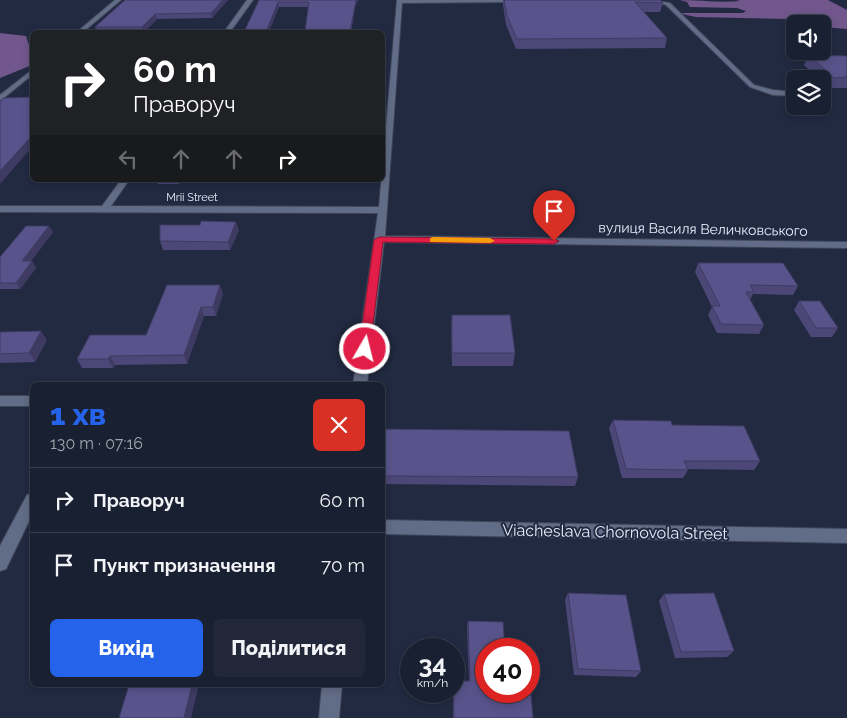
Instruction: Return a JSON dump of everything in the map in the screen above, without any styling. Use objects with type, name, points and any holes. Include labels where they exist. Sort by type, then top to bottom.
[{"type":"street","points":[[82,30],[118,0]]},
{"type":"street","points":[[228,30],[250,0]]},
{"type":"street","points":[[360,382],[383,210],[400,0],[515,0]]},
{"type":"street","points":[[655,0],[668,4],[752,86],[763,92],[786,94]]},
{"type":"street","points":[[0,100],[30,74]]},
{"type":"street","points":[[105,209],[124,182]]},
{"type":"street","name":"Mrii Street","points":[[0,209],[383,210]]},
{"type":"street","name":"вулиця Василя Величковського","points":[[379,240],[847,245]]},
{"type":"street","points":[[0,401],[30,401]]},
{"type":"street","points":[[0,563],[30,504]]},
{"type":"street","name":"Viacheslava Chornovola Street","points":[[385,527],[847,536]]},
{"type":"street","points":[[329,718],[332,687]]},
{"type":"shaded area","points":[[680,0],[725,2],[740,1],[736,0],[828,0],[847,10],[847,29],[831,28],[831,15],[786,15],[786,19],[696,17],[682,13],[743,13],[746,11],[737,8],[690,7],[687,2]]},
{"type":"shaded area","points":[[0,33],[26,36],[30,48],[30,66],[0,78]]},
{"type":"building","points":[[125,0],[223,0],[211,13],[155,14],[142,27],[95,27]]},
{"type":"building","points":[[259,0],[356,0],[350,30],[305,30],[309,2],[278,2],[267,30],[245,30]]},
{"type":"building","points":[[504,0],[660,0],[663,3],[635,2],[667,38],[517,39],[507,16]]},
{"type":"building","points":[[831,56],[847,56],[847,77],[834,78],[831,75],[831,70],[825,70],[814,60],[831,60]]},
{"type":"building","points":[[30,97],[30,138],[0,171],[0,101],[4,98]]},
{"type":"building","points":[[201,221],[236,222],[228,242],[160,241],[160,225],[200,225]]},
{"type":"building","points":[[26,226],[49,226],[22,261],[32,261],[16,283],[0,283],[0,257]]},
{"type":"building","points":[[698,263],[783,263],[798,286],[750,285],[754,292],[746,292],[764,325],[721,324],[712,306],[720,306]]},
{"type":"building","points":[[167,285],[220,285],[213,307],[201,307],[184,355],[110,356],[108,359],[77,359],[90,335],[146,335]]},
{"type":"building","points":[[799,301],[820,301],[838,328],[816,328]]},
{"type":"building","points":[[452,315],[510,315],[515,353],[452,353]]},
{"type":"building","points":[[41,331],[29,353],[0,354],[0,332]]},
{"type":"building","points":[[613,420],[671,421],[672,425],[744,426],[760,461],[684,461],[688,470],[626,469]]},
{"type":"building","points":[[385,429],[569,431],[578,477],[385,476]]},
{"type":"building","points":[[568,593],[626,595],[641,671],[578,669]]},
{"type":"building","points":[[714,593],[734,651],[681,652],[664,594]]},
{"type":"building","points":[[468,621],[503,622],[504,638],[475,638],[475,703],[532,703],[533,718],[454,718],[454,703],[465,703],[465,681],[470,681]]},
{"type":"building","points":[[128,687],[192,687],[184,718],[119,718]]},
{"type":"slow traffic","points":[[433,240],[490,241]]},
{"type":"route","points":[[365,349],[379,240],[554,241]]}]
